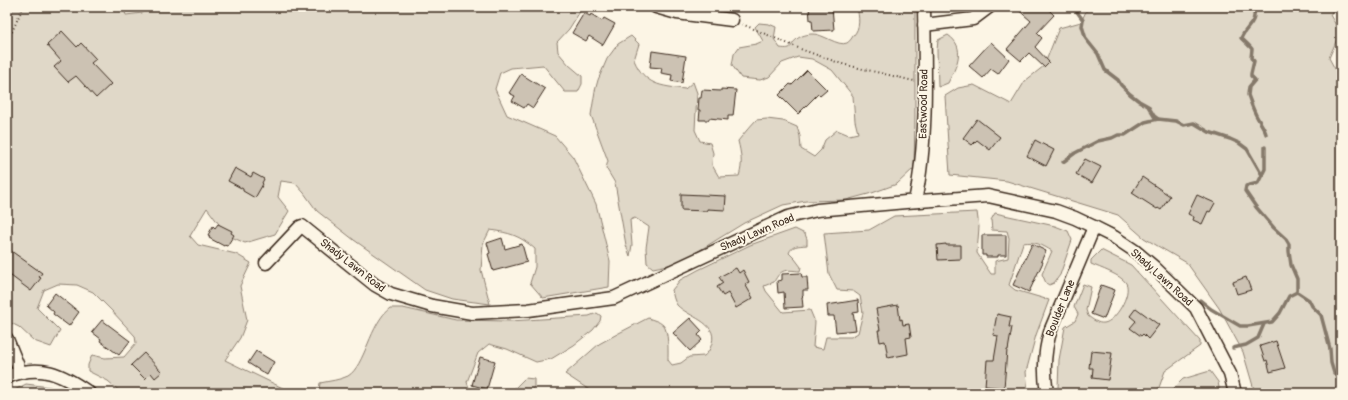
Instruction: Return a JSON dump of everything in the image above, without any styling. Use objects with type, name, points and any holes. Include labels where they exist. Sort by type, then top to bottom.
[{"type":"street","points":[[656,7],[677,14],[732,20]]},
{"type":"street","name":"Eastwood Road","points":[[915,201],[921,164],[924,83],[924,7]]},
{"type":"street","points":[[924,25],[973,19],[990,7]]},
{"type":"street","name":"Shady Lawn Road","points":[[266,264],[302,226],[375,285],[404,299],[432,306],[472,313],[528,310],[614,298],[788,217],[817,210],[988,196],[1056,212],[1094,226],[1135,251],[1154,267],[1196,308],[1230,374],[1235,393]]},
{"type":"street","name":"Boulder Lane","points":[[1047,393],[1044,364],[1046,346],[1051,329],[1094,226]]},
{"type":"street","points":[[7,338],[20,371]]},
{"type":"street","points":[[7,377],[20,371],[45,372],[58,375],[69,380],[89,393]]},
{"type":"path","points":[[7,43],[23,7]]},
{"type":"path","points":[[732,20],[803,50],[842,64],[924,83]]},
{"type":"shaded area","points":[[7,7],[123,7],[126,15],[142,13],[151,7],[581,7],[581,10],[569,29],[557,42],[558,52],[569,65],[582,76],[582,84],[578,92],[565,92],[543,65],[511,68],[500,73],[495,89],[507,115],[555,136],[573,157],[596,204],[610,261],[609,287],[543,298],[530,283],[535,267],[535,249],[514,235],[490,230],[483,244],[481,270],[490,304],[452,299],[425,290],[354,240],[317,211],[295,183],[281,181],[278,197],[289,211],[275,234],[245,243],[227,235],[207,208],[190,236],[198,245],[236,254],[251,263],[240,286],[247,320],[240,338],[225,360],[293,393],[122,393],[108,381],[88,371],[88,365],[92,355],[105,358],[124,357],[136,343],[135,336],[93,292],[77,285],[58,284],[44,290],[37,308],[60,331],[51,347],[34,341],[19,327],[7,321]]},
{"type":"shaded area","points":[[857,7],[915,7],[914,168],[897,184],[872,193],[846,200],[806,201],[783,205],[744,223],[679,263],[653,268],[647,263],[646,248],[649,227],[635,218],[630,220],[632,245],[630,256],[626,245],[615,183],[606,168],[608,161],[591,115],[598,80],[607,59],[618,44],[631,36],[639,44],[634,60],[643,75],[654,83],[668,87],[685,89],[693,82],[697,93],[695,130],[700,141],[710,143],[713,153],[712,165],[719,177],[739,176],[741,158],[738,141],[756,120],[767,119],[783,121],[797,127],[800,136],[801,149],[814,157],[821,150],[825,140],[837,130],[849,135],[858,133],[855,121],[853,96],[832,70],[812,59],[798,57],[782,63],[769,77],[760,80],[741,78],[732,65],[734,54],[739,47],[756,44],[763,41],[755,27],[759,23],[769,24],[776,27],[774,39],[780,48],[790,48],[798,38],[810,34],[816,34],[843,44],[847,43],[857,30],[859,18]]},
{"type":"shaded area","points":[[1088,7],[1335,7],[1330,15],[1340,32],[1329,58],[1335,69],[1341,72],[1341,393],[1255,393],[1243,352],[1219,308],[1187,263],[1144,238],[1118,215],[1007,181],[950,175],[945,96],[958,88],[974,85],[1011,104],[1025,81],[1044,66],[1059,28],[1081,22]]},
{"type":"shaded area","points":[[948,35],[954,40],[957,46],[957,64],[948,83],[938,87],[938,40]]},
{"type":"shaded area","points":[[977,212],[979,227],[977,253],[991,274],[995,274],[995,261],[1008,258],[1009,238],[1007,231],[992,230],[991,220],[995,213],[1055,226],[1068,231],[1072,240],[1060,275],[1054,283],[1049,285],[1046,283],[1042,274],[1052,251],[1038,244],[1023,243],[1009,285],[1015,290],[1049,300],[1036,335],[1026,372],[1028,393],[594,393],[565,374],[599,344],[648,318],[660,322],[665,328],[668,342],[668,360],[672,365],[681,363],[689,357],[704,356],[712,343],[713,336],[711,330],[701,321],[677,305],[674,300],[672,290],[680,280],[698,270],[750,245],[795,229],[805,234],[807,239],[807,245],[794,247],[789,253],[801,267],[800,271],[784,271],[779,274],[774,282],[764,286],[766,291],[783,312],[810,310],[815,322],[813,347],[823,349],[826,337],[851,337],[858,333],[863,313],[860,296],[853,291],[837,290],[829,274],[824,233],[869,230],[894,216]]},
{"type":"shaded area","points":[[1101,250],[1131,265],[1200,341],[1200,346],[1165,371],[1157,393],[1128,393],[1123,391],[1115,393],[1063,393],[1058,388],[1059,360],[1065,327],[1075,321],[1078,314],[1074,307],[1083,284],[1091,287],[1086,310],[1088,316],[1100,323],[1104,323],[1113,318],[1121,307],[1127,294],[1126,283],[1120,277],[1091,264],[1091,260]]},
{"type":"shaded area","points":[[390,308],[403,308],[456,320],[510,321],[589,316],[597,313],[601,316],[600,321],[593,330],[574,345],[551,359],[536,362],[507,349],[489,344],[478,353],[467,382],[469,388],[482,393],[319,393],[320,383],[348,376],[354,371],[377,324]]},
{"type":"shaded area","points":[[1210,371],[1218,382],[1220,393],[1173,393],[1172,390],[1183,379]]},
{"type":"shaded area","points":[[525,378],[534,379],[534,387],[529,393],[510,393]]},
{"type":"shaded area","points":[[26,384],[50,387],[67,393],[9,393]]},
{"type":"building","points":[[809,7],[832,7],[834,30],[813,31]]},
{"type":"building","points":[[1015,7],[1046,7],[1054,15],[1037,33],[1042,38],[1035,47],[1049,62],[1044,67],[1029,53],[1021,61],[1007,49],[1031,21]]},
{"type":"building","points":[[584,13],[590,16],[591,14],[602,21],[604,18],[615,24],[603,45],[589,36],[586,41],[572,33]]},
{"type":"building","points":[[62,31],[77,47],[81,43],[96,59],[91,63],[111,84],[96,98],[76,76],[68,82],[54,67],[61,61],[47,45]]},
{"type":"building","points":[[991,42],[1009,59],[998,74],[991,69],[983,78],[969,66]]},
{"type":"building","points":[[652,51],[686,56],[682,83],[671,81],[672,75],[661,73],[662,68],[650,67]]},
{"type":"building","points":[[807,70],[827,90],[820,96],[818,94],[798,114],[779,95]]},
{"type":"building","points":[[521,74],[545,89],[533,108],[527,104],[524,108],[512,101],[515,96],[509,93]]},
{"type":"building","points":[[721,89],[736,90],[733,116],[728,116],[728,120],[709,118],[709,120],[699,120],[699,98],[701,98],[702,90],[721,91]]},
{"type":"building","points":[[977,119],[1000,137],[990,150],[977,140],[972,145],[963,138]]},
{"type":"building","points":[[1035,140],[1054,150],[1046,166],[1027,156]]},
{"type":"building","points":[[1085,159],[1101,167],[1092,183],[1076,174]]},
{"type":"building","points":[[235,168],[251,177],[253,173],[264,179],[263,184],[255,198],[243,191],[243,189],[228,181]]},
{"type":"building","points":[[1142,177],[1170,196],[1161,210],[1132,193]]},
{"type":"building","points":[[681,194],[726,196],[725,210],[681,210]]},
{"type":"building","points":[[1197,195],[1215,203],[1210,212],[1208,211],[1202,224],[1193,220],[1194,217],[1188,214]]},
{"type":"building","points":[[218,224],[232,231],[231,233],[234,235],[227,246],[224,246],[209,238],[210,236],[208,235],[213,226],[215,228]]},
{"type":"building","points":[[982,235],[1006,235],[1006,255],[986,257],[986,255],[982,255]]},
{"type":"building","points":[[502,238],[505,249],[522,244],[527,262],[493,271],[488,254],[490,253],[487,243]]},
{"type":"building","points":[[1032,244],[1046,251],[1041,261],[1043,262],[1029,292],[1013,285]]},
{"type":"building","points":[[937,245],[961,245],[961,259],[938,260]]},
{"type":"building","points":[[7,248],[42,273],[39,277],[41,278],[31,291],[7,273]]},
{"type":"building","points":[[736,268],[739,273],[743,270],[749,282],[745,284],[753,298],[736,308],[728,293],[723,296],[717,287],[723,283],[719,277]]},
{"type":"building","points":[[801,273],[802,277],[807,277],[808,290],[803,290],[803,307],[785,308],[784,292],[778,293],[777,281],[782,280],[782,274]]},
{"type":"building","points":[[1246,277],[1251,290],[1237,294],[1233,282]]},
{"type":"building","points":[[1101,285],[1115,290],[1104,319],[1091,314]]},
{"type":"building","points":[[55,293],[79,312],[69,326],[53,314],[54,312],[46,305]]},
{"type":"building","points":[[858,300],[859,312],[853,313],[856,330],[836,332],[834,316],[828,316],[827,305]]},
{"type":"building","points":[[898,305],[900,320],[902,319],[903,325],[909,324],[911,337],[906,338],[908,354],[888,358],[885,341],[880,342],[878,330],[880,330],[876,309]]},
{"type":"building","points":[[1136,308],[1159,325],[1148,339],[1143,334],[1141,336],[1130,328],[1136,321],[1130,316]]},
{"type":"building","points":[[997,314],[1011,317],[1009,327],[1012,327],[1007,350],[1004,388],[985,386],[987,360],[994,360],[998,336],[993,335]]},
{"type":"building","points":[[690,318],[702,331],[698,335],[702,340],[690,351],[673,333]]},
{"type":"building","points":[[102,320],[130,341],[119,355],[100,341],[101,339],[92,332]]},
{"type":"building","points":[[1276,341],[1285,368],[1270,372],[1267,360],[1265,361],[1260,346]]},
{"type":"building","points":[[256,351],[274,362],[267,375],[248,363]]},
{"type":"building","points":[[1091,351],[1112,353],[1108,380],[1092,378],[1093,368],[1089,368]]},
{"type":"building","points":[[144,353],[162,372],[155,378],[151,373],[145,379],[131,365]]},
{"type":"building","points":[[480,357],[495,361],[487,389],[472,385]]},
{"type":"waterway","points":[[1254,7],[1253,21],[1241,38],[1252,49],[1251,58],[1254,61],[1251,76],[1255,80],[1249,87],[1248,95],[1254,112],[1266,134]]},
{"type":"waterway","points":[[1075,9],[1083,20],[1082,26],[1086,39],[1098,54],[1105,70],[1118,80],[1130,94],[1148,106],[1154,116],[1158,119]]},
{"type":"waterway","points":[[1063,162],[1075,153],[1098,141],[1118,135],[1125,135],[1145,122],[1158,119],[1176,121],[1184,125],[1194,123],[1209,132],[1239,143],[1247,149],[1262,175]]},
{"type":"waterway","points":[[1265,147],[1265,169],[1258,183],[1246,186],[1245,191],[1256,207],[1289,244],[1291,265],[1297,279],[1297,292]]},
{"type":"waterway","points":[[1297,292],[1309,300],[1312,306],[1321,315],[1330,349],[1331,363],[1334,373],[1341,379]]},
{"type":"waterway","points":[[1200,300],[1211,309],[1240,326],[1248,326],[1272,322],[1280,313],[1289,296],[1297,292]]},
{"type":"waterway","points":[[1233,348],[1246,345],[1258,338],[1264,324]]}]
